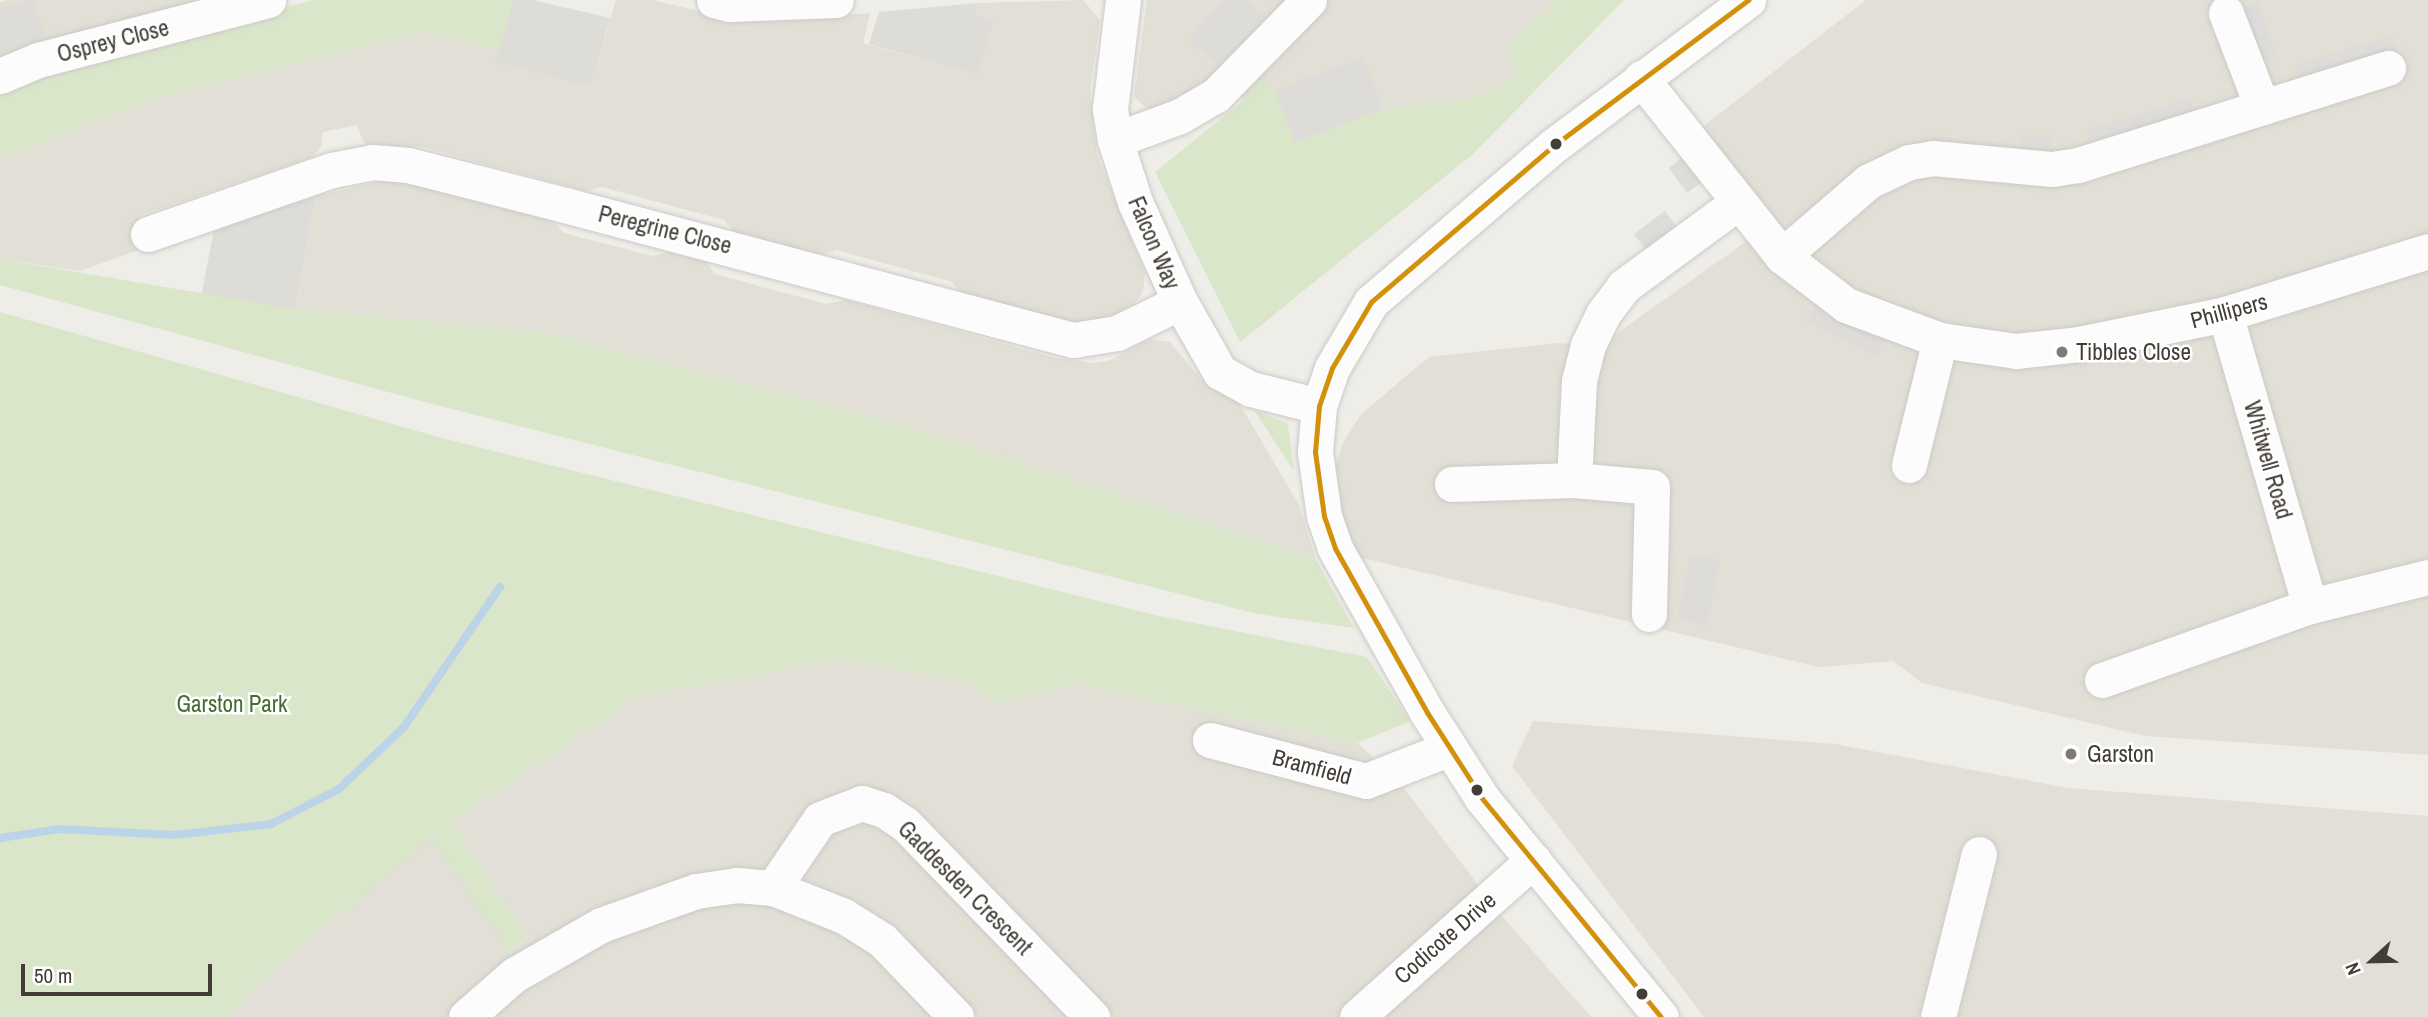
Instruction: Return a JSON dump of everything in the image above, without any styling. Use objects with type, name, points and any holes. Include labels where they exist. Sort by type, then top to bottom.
[{"type":"street","name":"Osprey Close","points":[[0,76],[38,60],[268,0]]},
{"type":"street","points":[[715,0],[775,4],[836,0]]},
{"type":"street","name":"Falcon Way","points":[[1122,0],[1110,109],[1115,140],[1135,202],[1180,302],[1220,372],[1251,389],[1319,406]]},
{"type":"street","points":[[1115,140],[1180,116],[1216,95],[1309,0]]},
{"type":"street","points":[[1661,1017],[1482,798],[1450,748],[1335,548],[1317,485],[1319,406],[1349,337],[1371,302],[1641,78],[1748,0]]},
{"type":"street","points":[[2226,13],[2262,107]]},
{"type":"street","points":[[1782,256],[1869,181],[1909,162],[1933,158],[2052,169],[2078,165],[2388,68]]},
{"type":"street","name":"Phillipers","points":[[1641,78],[1737,203],[1782,256],[1846,305],[1940,340],[2015,351],[2079,344],[2225,314],[2428,251]]},
{"type":"street","name":"Peregrine Close","points":[[148,234],[332,170],[373,162],[408,165],[526,195],[1073,340],[1118,333],[1180,302]]},
{"type":"street","points":[[1574,480],[1579,381],[1586,352],[1603,314],[1624,286],[1737,203]]},
{"type":"street","name":"Whitwell Road","points":[[2225,314],[2311,606]]},
{"type":"street","points":[[1909,465],[1940,340]]},
{"type":"street","points":[[1452,484],[1574,480],[1652,487],[1649,614]]},
{"type":"street","points":[[2102,680],[2311,606],[2428,577]]},
{"type":"street","name":"Bramfield","points":[[1210,740],[1366,781],[1450,748]]},
{"type":"street","name":"Gaddesden Crescent","points":[[773,888],[820,819],[862,803],[884,810],[905,824],[1092,1017]]},
{"type":"street","points":[[1938,1017],[1979,854]]},
{"type":"street","name":"Codicote Drive","points":[[1357,1017],[1533,860]]},
{"type":"street","points":[[466,1017],[514,975],[601,925],[696,891],[737,885],[773,888],[844,916],[882,940],[956,1017]]},
{"type":"shaded area","points":[[33,0],[45,40],[0,53],[0,10]]},
{"type":"shaded area","points":[[214,0],[0,65],[0,2]]},
{"type":"shaded area","points":[[513,0],[533,0],[610,18],[591,87],[495,62]]},
{"type":"shaded area","points":[[616,0],[652,0],[734,19],[783,20],[870,13],[863,43],[978,75],[994,20],[975,14],[978,3],[1083,0],[1100,20],[1090,92],[1097,155],[1145,273],[1143,291],[1137,301],[1104,321],[1077,325],[962,294],[952,282],[836,250],[821,255],[736,234],[724,220],[602,187],[587,191],[422,147],[364,143],[357,125],[323,132],[321,147],[310,158],[139,216],[149,246],[80,271],[0,259],[0,159],[160,97],[426,32],[499,50],[496,62],[591,87]]},
{"type":"shaded area","points":[[1147,0],[1559,0],[1508,47],[1519,78],[1467,99],[1383,109],[1295,143],[1258,78],[1244,100],[1220,68],[1189,100],[1162,110],[1146,108],[1134,96]]},
{"type":"shaded area","points":[[1223,0],[1246,0],[1265,17],[1220,67],[1188,39]]},
{"type":"shaded area","points":[[1866,0],[2428,0],[2428,755],[2145,736],[1922,683],[1893,661],[1819,667],[1358,557],[1342,521],[1333,478],[1342,444],[1361,414],[1429,357],[1559,343],[1599,346],[1744,243],[1765,217],[1702,133],[1706,124]]},
{"type":"shaded area","points":[[2258,2],[2277,58],[2257,65],[2238,9]]},
{"type":"shaded area","points":[[978,3],[975,14],[994,20],[978,75],[869,44],[879,12]]},
{"type":"shaded area","points":[[2391,36],[2398,57],[2300,86],[2294,65]]},
{"type":"shaded area","points":[[1363,57],[1383,109],[1295,143],[1275,91]]},
{"type":"shaded area","points":[[2190,99],[2197,120],[2092,151],[2086,130]]},
{"type":"shaded area","points":[[2021,135],[2053,135],[2053,156],[2021,156]]},
{"type":"shaded area","points":[[1683,157],[1702,182],[1687,193],[1669,168]]},
{"type":"shaded area","points":[[382,181],[409,182],[550,219],[564,233],[653,256],[668,252],[706,262],[715,274],[826,304],[846,300],[1055,358],[1094,363],[1111,360],[1150,339],[1170,342],[1202,380],[1238,401],[1299,505],[1316,560],[931,433],[550,333],[295,309],[316,196]]},
{"type":"shaded area","points":[[316,196],[308,238],[215,225],[246,219]]},
{"type":"shaded area","points":[[1665,211],[1677,227],[1646,250],[1634,234]]},
{"type":"shaded area","points":[[215,225],[308,238],[295,309],[201,296]]},
{"type":"shaded area","points":[[1817,304],[1883,339],[1876,356],[1807,321]]},
{"type":"shaded area","points":[[1691,554],[1720,561],[1707,625],[1677,618]]},
{"type":"shaded area","points":[[839,660],[958,680],[999,703],[1074,684],[1358,743],[1400,783],[1502,916],[1591,1017],[228,1017],[249,990],[432,837],[510,952],[527,939],[451,822],[638,697]]},
{"type":"shaded area","points":[[1533,721],[1835,744],[2068,788],[2428,816],[2428,1017],[1704,1017],[1512,766]]},
{"type":"green space","points":[[313,0],[513,0],[499,50],[426,32],[160,97],[0,159],[0,94],[45,71]]},
{"type":"green space","points":[[1559,0],[1624,0],[1473,154],[1240,342],[1155,172],[1244,100],[1258,78],[1275,91],[1296,143],[1383,109],[1467,99],[1519,78],[1508,47]]},
{"type":"green space","points":[[0,259],[295,309],[550,333],[931,433],[1316,560],[1354,628],[1258,614],[417,400],[0,285]]},
{"type":"green space","name":"Garston Park","points":[[0,312],[438,437],[1159,616],[1367,657],[1410,721],[1358,743],[1074,684],[999,703],[958,680],[839,660],[638,697],[451,822],[527,939],[509,952],[432,838],[249,990],[228,1017],[0,1017]]},
{"type":"green space","points":[[1254,410],[1288,424],[1294,471]]},
{"type":"waterway","points":[[0,838],[59,829],[175,835],[271,824],[339,789],[404,727],[500,587]]},
{"type":"transit line","points":[[1661,1017],[1482,798],[1428,714],[1335,548],[1324,516],[1315,452],[1319,406],[1332,368],[1371,302],[1553,146],[1748,0]]},
{"type":"place","name":"Tibbles Close","points":[[2062,352]]},
{"type":"place","name":"Garston","points":[[2071,754]]}]
